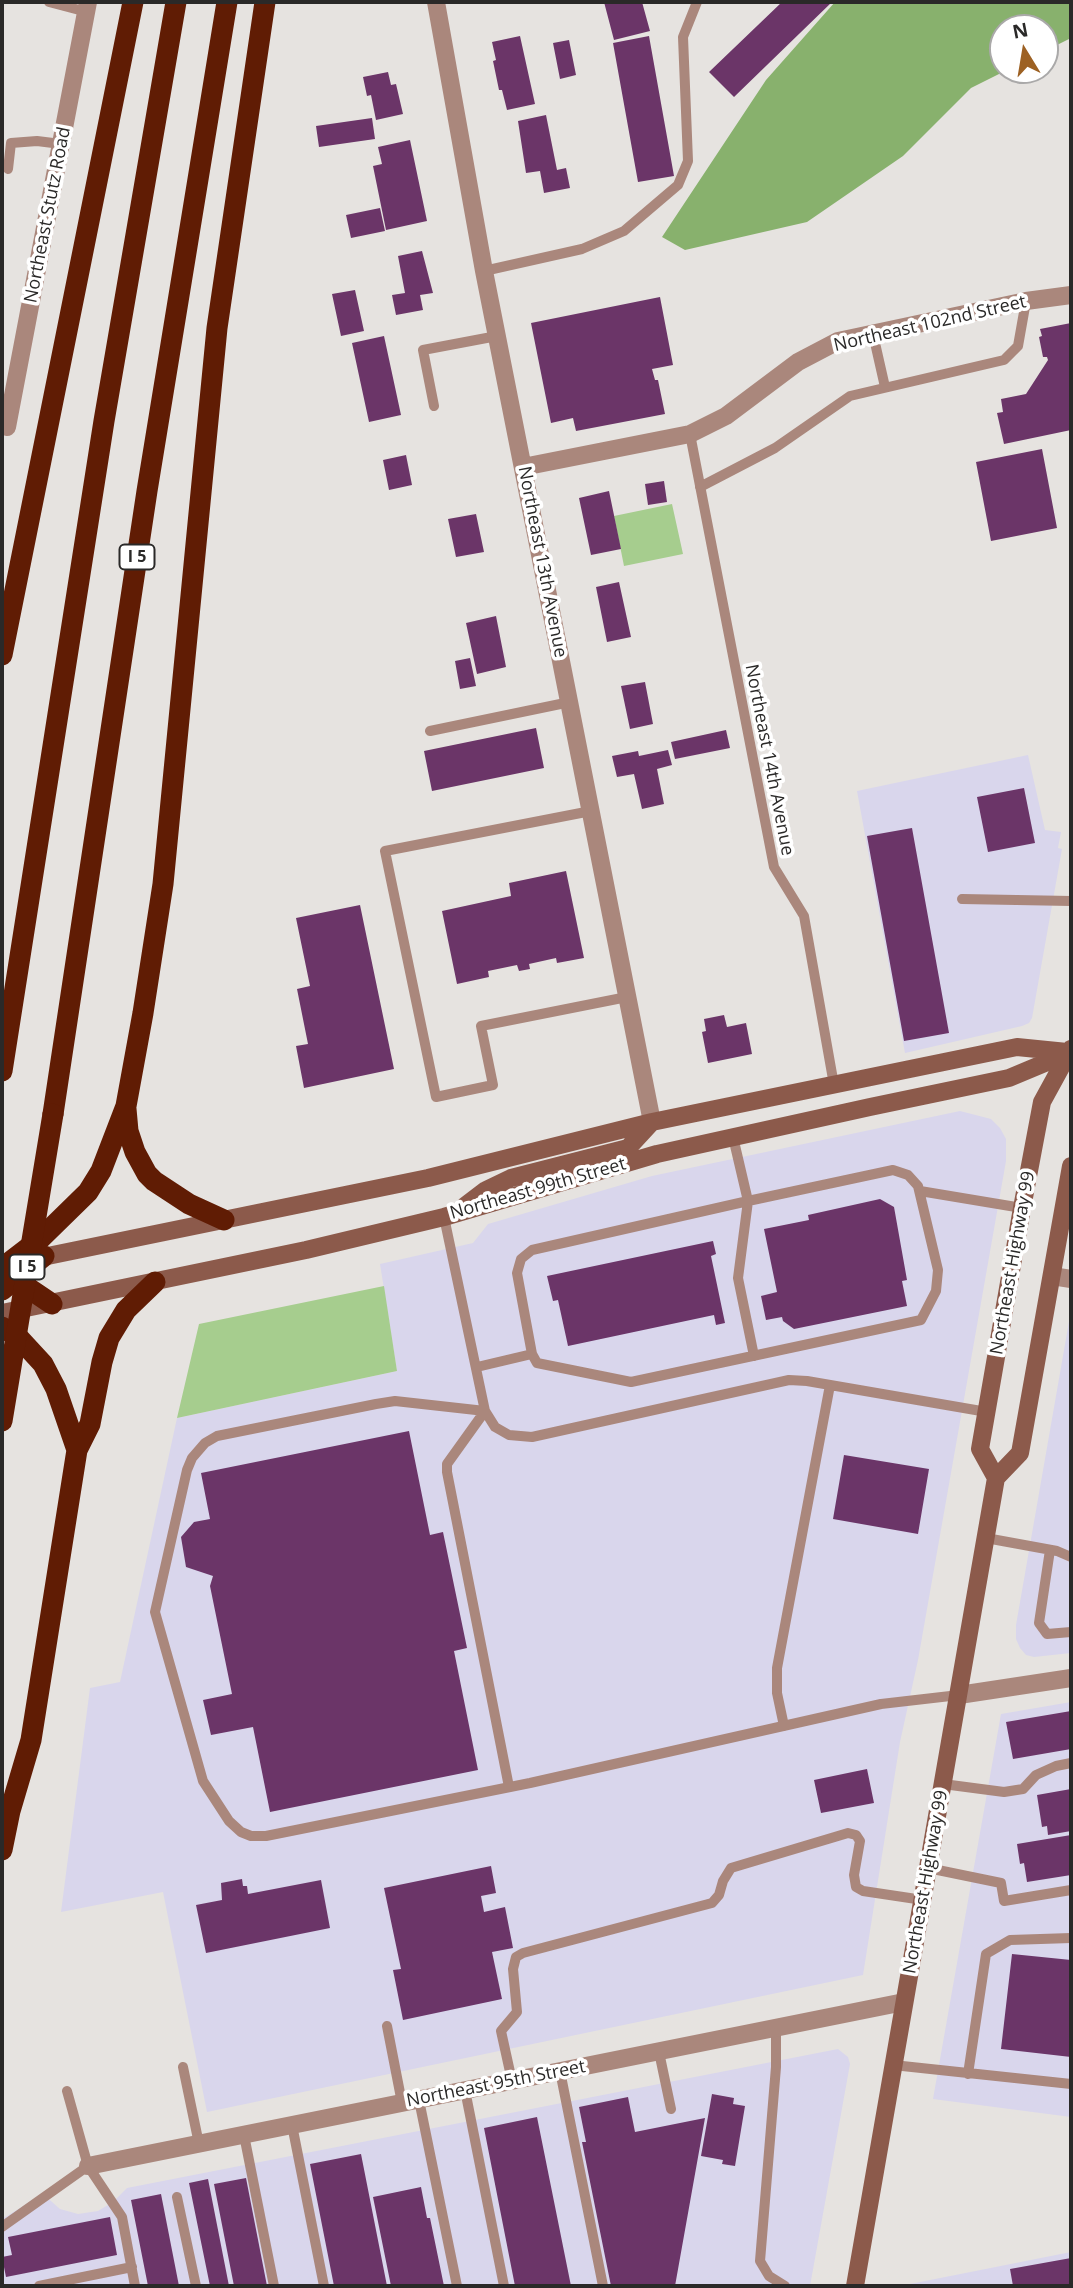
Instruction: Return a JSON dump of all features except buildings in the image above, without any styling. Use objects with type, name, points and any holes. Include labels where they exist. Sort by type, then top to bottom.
[{"type":"highway","points":[[2,655],[133,2]]},
{"type":"highway","points":[[2,1071],[104,421],[176,2]]},
{"type":"highway","name":"I 5","points":[[2,1421],[52,1114],[149,477],[227,2]]},
{"type":"highway","points":[[5,1273],[88,1192],[101,1171],[126,1107],[144,1013],[163,884],[217,328],[265,2]]},
{"type":"highway","points":[[126,1107],[128,1131],[135,1152],[154,1181],[189,1204],[224,1220]]},
{"type":"highway","points":[[5,1273],[44,1256]]},
{"type":"highway","points":[[5,1273],[52,1304]]},
{"type":"highway","points":[[2,1850],[10,1811],[31,1740],[77,1450],[90,1424],[109,1338],[127,1310],[155,1282]]},
{"type":"highway","points":[[2,1327],[19,1338],[43,1364],[56,1389],[77,1450]]},
{"type":"main road","name":"Northeast 99th Street","points":[[44,1256],[428,1178],[652,1122],[1017,1047],[1071,1051]]},
{"type":"main road","name":"Northeast 99th Street","points":[[2,1313],[306,1250],[450,1215],[657,1154],[1009,1078],[1071,1051]]},
{"type":"main road","name":"Northeast Highway 99","points":[[855,2286],[996,1478],[980,1449],[986,1412],[1042,1102],[1071,1051]]},
{"type":"main road","points":[[450,1215],[486,1190],[511,1178],[628,1147],[652,1122]]},
{"type":"main road","points":[[996,1478],[1020,1453],[1071,1167]]},
{"type":"street","name":"Northeast 13th Avenue","points":[[436,2],[484,271],[652,1122]]},
{"type":"street","name":"Northeast Stutz Road","points":[[4,427],[88,7]]},
{"type":"street","name":"Northeast 102nd Street","points":[[523,467],[690,434],[726,416],[797,362],[838,341],[1026,301],[1071,295]]},
{"type":"street","points":[[1052,1276],[1071,1279]]},
{"type":"street","points":[[959,1695],[1071,1678]]},
{"type":"street","name":"Northeast 95th Street","points":[[88,2166],[904,2002]]},
{"type":"lane","points":[[48,2],[88,7]]},
{"type":"lane","points":[[484,271],[582,249],[624,231],[678,186],[688,160],[683,37],[696,2]]},
{"type":"lane","points":[[8,169],[11,143],[37,141],[61,145]]},
{"type":"lane","points":[[700,487],[775,448],[850,396],[1004,360],[1018,346],[1026,301]]},
{"type":"lane","points":[[873,334],[885,387]]},
{"type":"lane","points":[[434,406],[423,350],[497,336]]},
{"type":"lane","name":"Northeast 14th Avenue","points":[[690,434],[774,867],[804,916],[834,1084]]},
{"type":"lane","points":[[430,731],[570,702]]},
{"type":"lane","points":[[591,811],[385,851],[436,1097],[494,1085],[481,1026],[627,997]]},
{"type":"lane","points":[[962,899],[1071,901]]},
{"type":"lane","points":[[733,1137],[748,1200],[738,1278],[754,1356]]},
{"type":"lane","points":[[893,1170],[912,1177],[920,1191],[938,1270],[936,1291],[921,1320],[631,1382],[537,1363],[532,1354],[517,1273],[520,1262],[528,1252],[537,1248],[893,1170]]},
{"type":"lane","points":[[920,1191],[1022,1208]]},
{"type":"lane","points":[[450,1215],[485,1411],[490,1420],[509,1435],[524,1438],[789,1380],[986,1412]]},
{"type":"lane","points":[[477,1367],[532,1354]]},
{"type":"lane","points":[[784,1726],[777,1693],[777,1668],[830,1385]]},
{"type":"lane","points":[[485,1411],[394,1401],[211,1439],[200,1448],[189,1464],[155,1612],[203,1781],[229,1821],[246,1835],[266,1836],[509,1787],[881,1704],[959,1695]]},
{"type":"lane","points":[[485,1411],[447,1464],[447,1472],[509,1787]]},
{"type":"lane","points":[[986,1538],[1050,1550],[1071,1557]]},
{"type":"lane","points":[[1050,1550],[1039,1623],[1047,1634],[1071,1632]]},
{"type":"lane","points":[[943,1784],[1004,1792],[1023,1789],[1037,1775],[1056,1766],[1071,1763]]},
{"type":"lane","points":[[512,2081],[501,2031],[517,2012],[513,1969],[516,1957],[523,1953],[712,1903],[719,1895],[731,1868],[848,1833],[856,1835],[860,1841],[854,1875],[856,1887],[863,1891],[923,1900]]},
{"type":"lane","points":[[928,1868],[1001,1883],[1004,1900],[1071,1890]]},
{"type":"lane","points":[[968,2074],[986,1954],[1010,1940],[1071,1938]]},
{"type":"lane","points":[[387,2026],[411,2101],[457,2286]]},
{"type":"lane","points":[[776,2028],[776,2067],[760,2261],[769,2276],[785,2286]]},
{"type":"lane","points":[[659,2052],[671,2109]]},
{"type":"lane","points":[[893,2065],[1071,2084]]},
{"type":"lane","points":[[183,2067],[199,2144]]},
{"type":"lane","points":[[560,2071],[603,2286]]},
{"type":"lane","points":[[465,2090],[504,2286]]},
{"type":"lane","points":[[67,2091],[88,2166],[122,2217],[135,2286]]},
{"type":"lane","points":[[292,2125],[324,2286]]},
{"type":"lane","points":[[244,2135],[274,2286]]},
{"type":"lane","points":[[2,2227],[88,2166]]},
{"type":"lane","points":[[177,2197],[196,2286]]},
{"type":"lane","points":[[40,2286],[132,2267]]},
{"type":"shaded area","points":[[1028,755],[1045,830],[1061,832],[1058,848],[1062,849],[1032,1018],[1022,1026],[905,1053],[857,791]]},
{"type":"shaded area","points":[[960,1111],[991,1119],[1000,1128],[1006,1139],[1006,1161],[918,1660],[900,1742],[863,1975],[207,2112],[163,1892],[61,1912],[90,1688],[120,1682],[177,1418],[397,1371],[380,1264],[473,1243],[488,1224],[652,1176]]},
{"type":"shaded area","points":[[1071,1310],[1071,1653],[1034,1657],[1026,1655],[1020,1648],[1016,1639],[1016,1625]]},
{"type":"shaded area","points":[[1071,1702],[1071,2117],[933,2099],[1001,1714]]},
{"type":"shaded area","points":[[838,2049],[848,2057],[850,2064],[810,2286],[2,2286],[2,2219],[43,2194],[60,2209],[78,2214],[98,2211],[113,2202],[127,2188]]},
{"type":"shaded area","points":[[1071,2252],[1071,2286],[900,2286]]},
{"type":"green space","points":[[835,2],[1071,2],[1071,38],[1059,44],[1059,14],[989,14],[989,79],[971,88],[903,156],[807,222],[685,250],[662,237],[766,80]]},
{"type":"green space","points":[[672,504],[683,554],[624,566],[614,516]]},
{"type":"green space","points":[[384,1286],[397,1371],[177,1418],[199,1324]]}]
